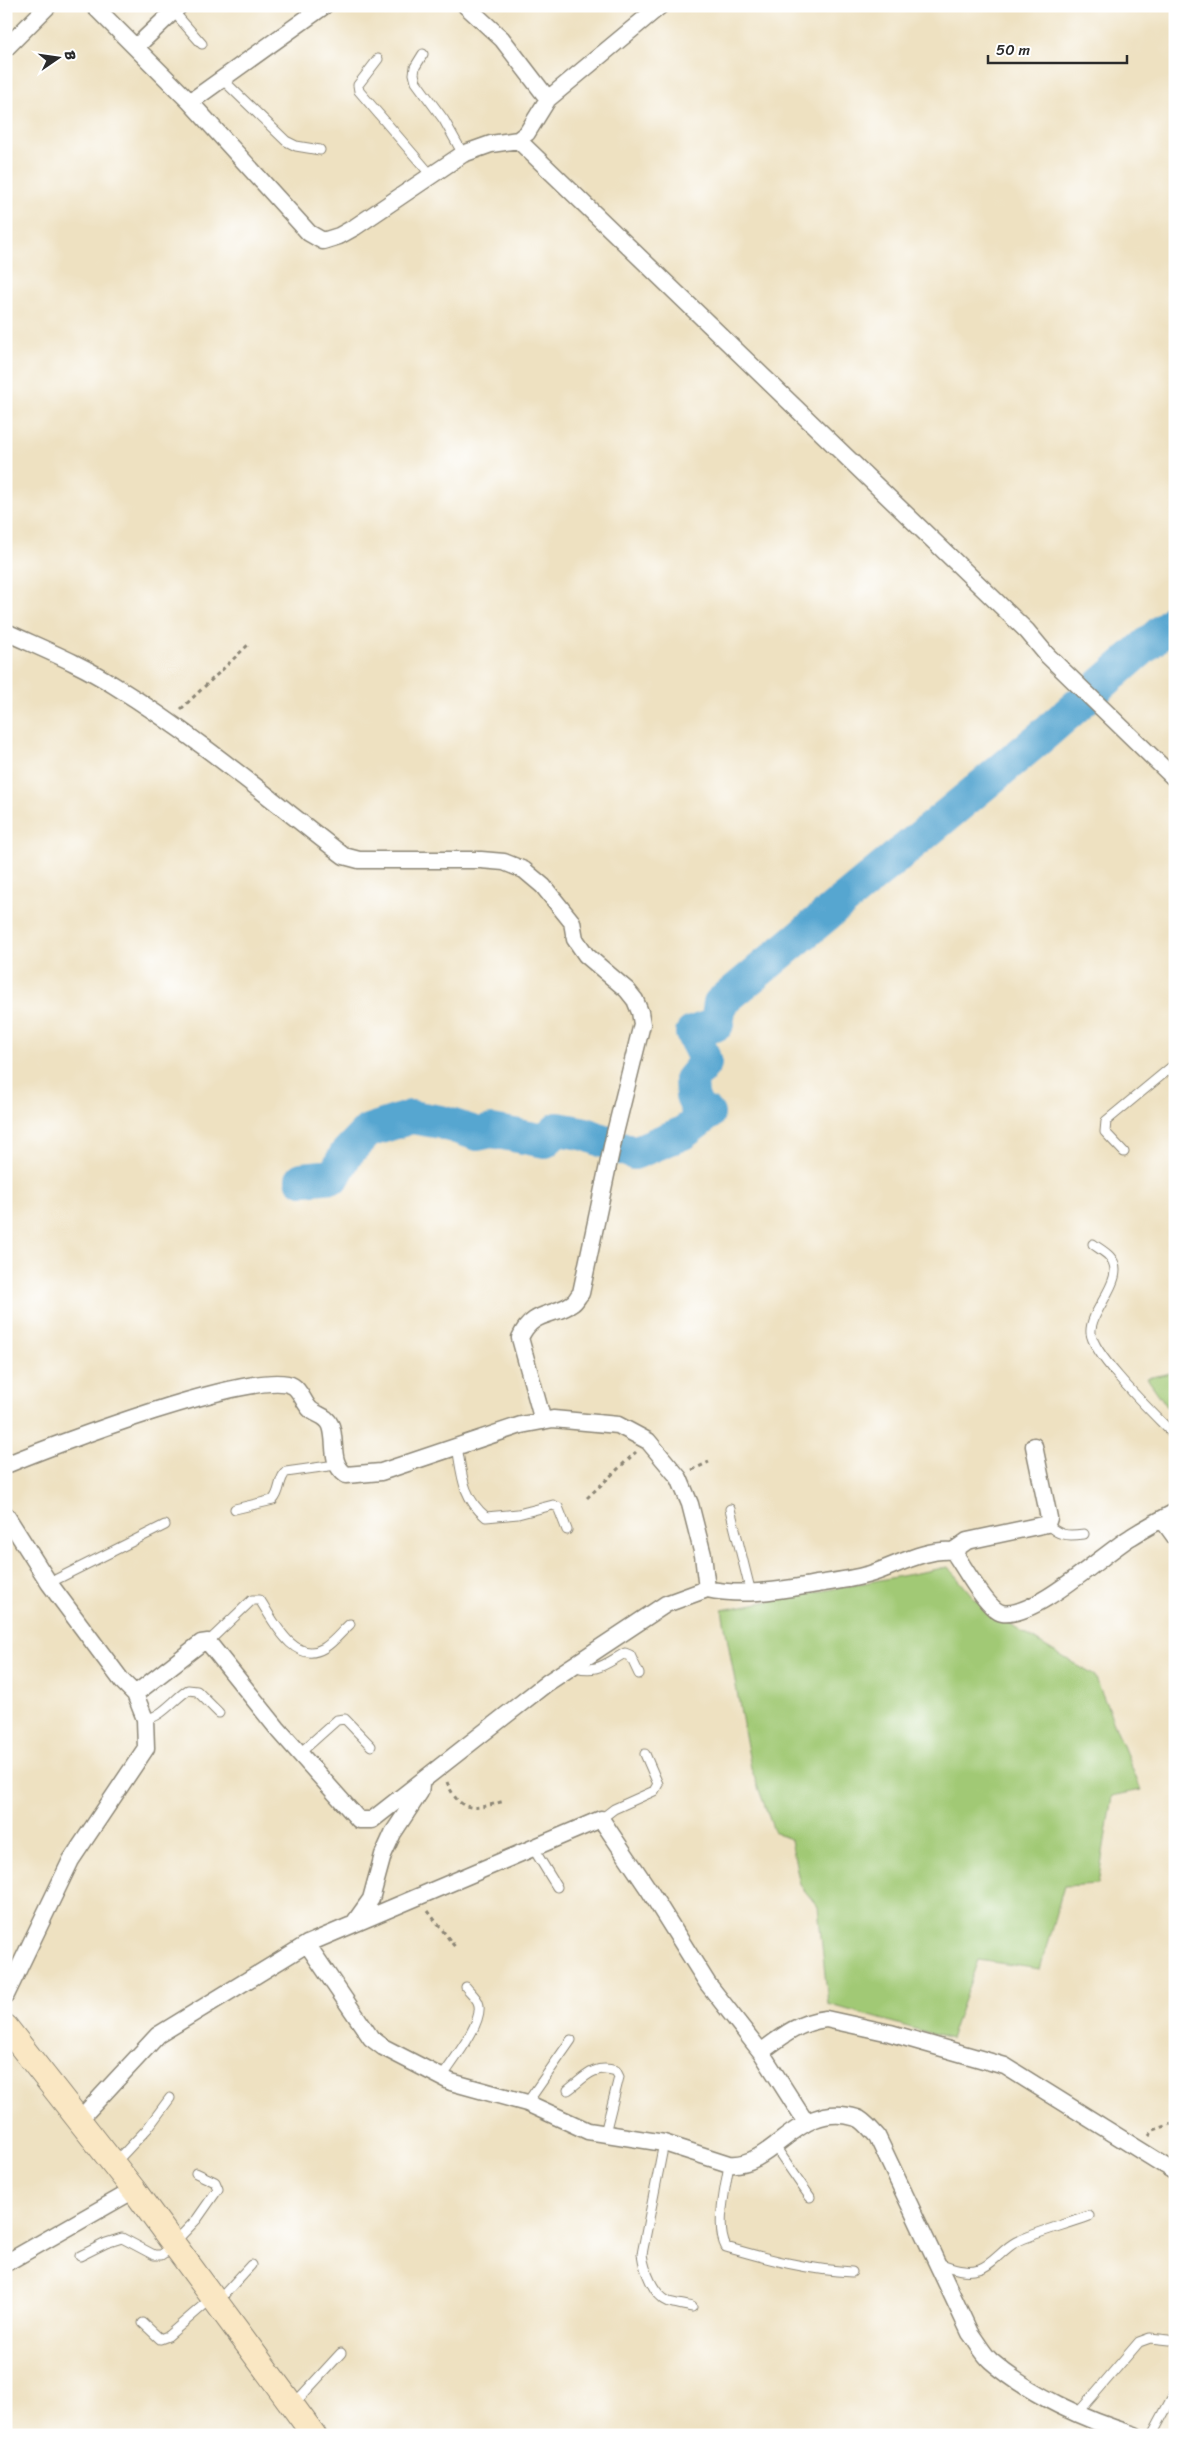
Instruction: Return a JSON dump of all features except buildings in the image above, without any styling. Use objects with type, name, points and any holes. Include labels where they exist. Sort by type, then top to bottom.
[{"type":"street","points":[[6,48],[48,6]]},
{"type":"street","points":[[94,6],[190,102],[309,233],[323,241],[339,236],[355,227],[463,154],[491,144],[518,140],[527,133],[548,100],[660,6]]},
{"type":"street","points":[[190,102],[324,6]]},
{"type":"street","points":[[474,8],[502,39],[548,100]]},
{"type":"street","points":[[136,47],[176,9]]},
{"type":"street","points":[[518,140],[1026,631],[1046,655],[1175,779]]},
{"type":"street","points":[[6,632],[78,665],[115,686],[169,723],[344,856],[359,860],[481,860],[504,862],[524,870],[543,886],[572,922],[575,939],[586,955],[627,990],[635,1000],[642,1024],[614,1137],[581,1293],[573,1303],[539,1316],[524,1328],[520,1338],[543,1421]]},
{"type":"street","points":[[6,1465],[180,1404],[231,1389],[284,1383],[295,1387],[306,1405],[313,1412],[325,1417],[331,1426],[336,1465],[346,1475],[381,1472],[521,1425],[553,1419],[583,1420],[618,1425],[648,1441],[679,1478],[690,1504],[703,1555],[707,1589]]},
{"type":"street","points":[[135,1694],[201,1643],[208,1642],[300,1753],[359,1820],[366,1822],[372,1820],[421,1783],[547,1682],[666,1604],[707,1589],[727,1593],[751,1593],[858,1578],[929,1554],[945,1550],[953,1551],[967,1541],[1047,1524],[1049,1518],[1034,1446]]},
{"type":"street","points":[[6,1515],[49,1583],[122,1681],[135,1694],[144,1719],[146,1748],[71,1860],[6,1995]]},
{"type":"street","points":[[953,1551],[991,1606],[1002,1613],[1025,1610],[1082,1574],[1130,1537],[1168,1516],[1175,1537]]},
{"type":"street","points":[[354,1924],[371,1899],[383,1855],[393,1834],[420,1792],[421,1783]]},
{"type":"street","points":[[80,2119],[158,2035],[307,1944],[601,1819],[649,1890],[708,1984],[761,2052],[805,2121]]},
{"type":"street","points":[[307,1944],[371,2038],[383,2047],[452,2082],[527,2103],[588,2131],[664,2143],[728,2164],[739,2165],[755,2159],[805,2121],[833,2116],[859,2118],[877,2136],[892,2164],[926,2242],[938,2263],[970,2332],[989,2360],[1041,2395],[1106,2426],[1135,2435]]},
{"type":"street","points":[[761,2052],[792,2029],[809,2021],[826,2019],[890,2033],[1005,2066],[1175,2172]]},
{"type":"street","points":[[6,2027],[134,2190],[314,2435]]},
{"type":"street","points":[[6,2263],[134,2190]]},
{"type":"lane","points":[[176,9],[202,44]]},
{"type":"lane","points":[[423,54],[415,67],[416,82],[444,120],[463,154]]},
{"type":"lane","points":[[378,59],[358,85],[358,91],[431,175]]},
{"type":"lane","points":[[222,80],[286,141],[296,146],[320,150]]},
{"type":"lane","points":[[1124,1152],[1105,1132],[1106,1121],[1175,1064]]},
{"type":"lane","points":[[1093,1244],[1110,1256],[1114,1266],[1114,1278],[1092,1322],[1091,1334],[1108,1363],[1175,1436]]},
{"type":"lane","points":[[457,1446],[464,1483],[474,1506],[486,1517],[511,1515],[553,1505],[558,1507],[567,1530]]},
{"type":"lane","points":[[235,1509],[273,1500],[277,1496],[283,1475],[286,1472],[336,1465]]},
{"type":"lane","points":[[730,1509],[751,1593]]},
{"type":"lane","points":[[1047,1524],[1057,1534],[1066,1536],[1084,1534]]},
{"type":"lane","points":[[49,1583],[165,1525]]},
{"type":"lane","points":[[208,1642],[252,1600],[260,1600],[291,1645],[305,1652],[324,1648],[350,1624]]},
{"type":"lane","points":[[572,1666],[586,1671],[593,1670],[625,1653],[630,1655],[639,1674]]},
{"type":"lane","points":[[144,1719],[153,1719],[177,1697],[188,1690],[197,1691],[220,1713]]},
{"type":"lane","points":[[300,1753],[337,1720],[342,1719],[345,1719],[371,1746]]},
{"type":"lane","points":[[601,1819],[614,1809],[654,1791],[658,1784],[645,1754]]},
{"type":"lane","points":[[533,1848],[556,1887]]},
{"type":"lane","points":[[442,2077],[465,2045],[480,2013],[478,2002],[466,1987]]},
{"type":"lane","points":[[527,2103],[571,2040]]},
{"type":"lane","points":[[568,2090],[596,2069],[604,2067],[616,2070],[619,2077],[605,2133]]},
{"type":"lane","points":[[114,2164],[147,2129],[170,2098]]},
{"type":"lane","points":[[664,2143],[642,2254],[645,2270],[660,2296],[668,2301],[692,2307]]},
{"type":"lane","points":[[774,2145],[810,2197]]},
{"type":"lane","points":[[728,2164],[721,2227],[721,2238],[726,2248],[787,2264],[830,2271],[852,2272]]},
{"type":"lane","points":[[80,2256],[106,2242],[122,2238],[154,2255],[161,2255],[197,2219],[218,2189],[215,2182],[196,2173]]},
{"type":"lane","points":[[938,2263],[955,2269],[969,2271],[982,2269],[1002,2250],[1017,2241],[1089,2216]]},
{"type":"lane","points":[[143,2323],[160,2339],[168,2336],[215,2300],[251,2265]]},
{"type":"lane","points":[[1078,2413],[1139,2342],[1150,2338],[1170,2340]]},
{"type":"lane","points":[[293,2406],[341,2353]]},
{"type":"lane","points":[[1152,2435],[1175,2392]]},
{"type":"path","points":[[169,723],[192,696],[214,679],[248,645]]},
{"type":"path","points":[[587,1498],[648,1441]]},
{"type":"path","points":[[440,1768],[451,1793],[459,1804],[466,1808],[486,1806],[504,1801]]},
{"type":"path","points":[[417,1897],[455,1947]]},
{"type":"path","points":[[1140,2149],[1154,2130],[1175,2123]]},
{"type":"green space","points":[[1175,1372],[1175,1418],[1147,1378]]},
{"type":"green space","points":[[948,1567],[975,1599],[1015,1628],[1095,1676],[1141,1790],[1112,1796],[1098,1884],[1064,1886],[1040,1969],[978,1960],[950,2039],[828,2004],[818,1907],[800,1885],[791,1840],[774,1831],[751,1768],[722,1610]]},
{"type":"waterway","points":[[302,1179],[334,1176],[346,1154],[368,1131],[411,1117],[441,1122],[478,1134],[492,1131],[545,1141],[558,1129],[586,1134],[634,1153],[683,1133],[708,1114],[698,1110],[692,1096],[691,1080],[705,1063],[692,1033],[717,1024],[720,1003],[1041,737],[1175,620]]}]
